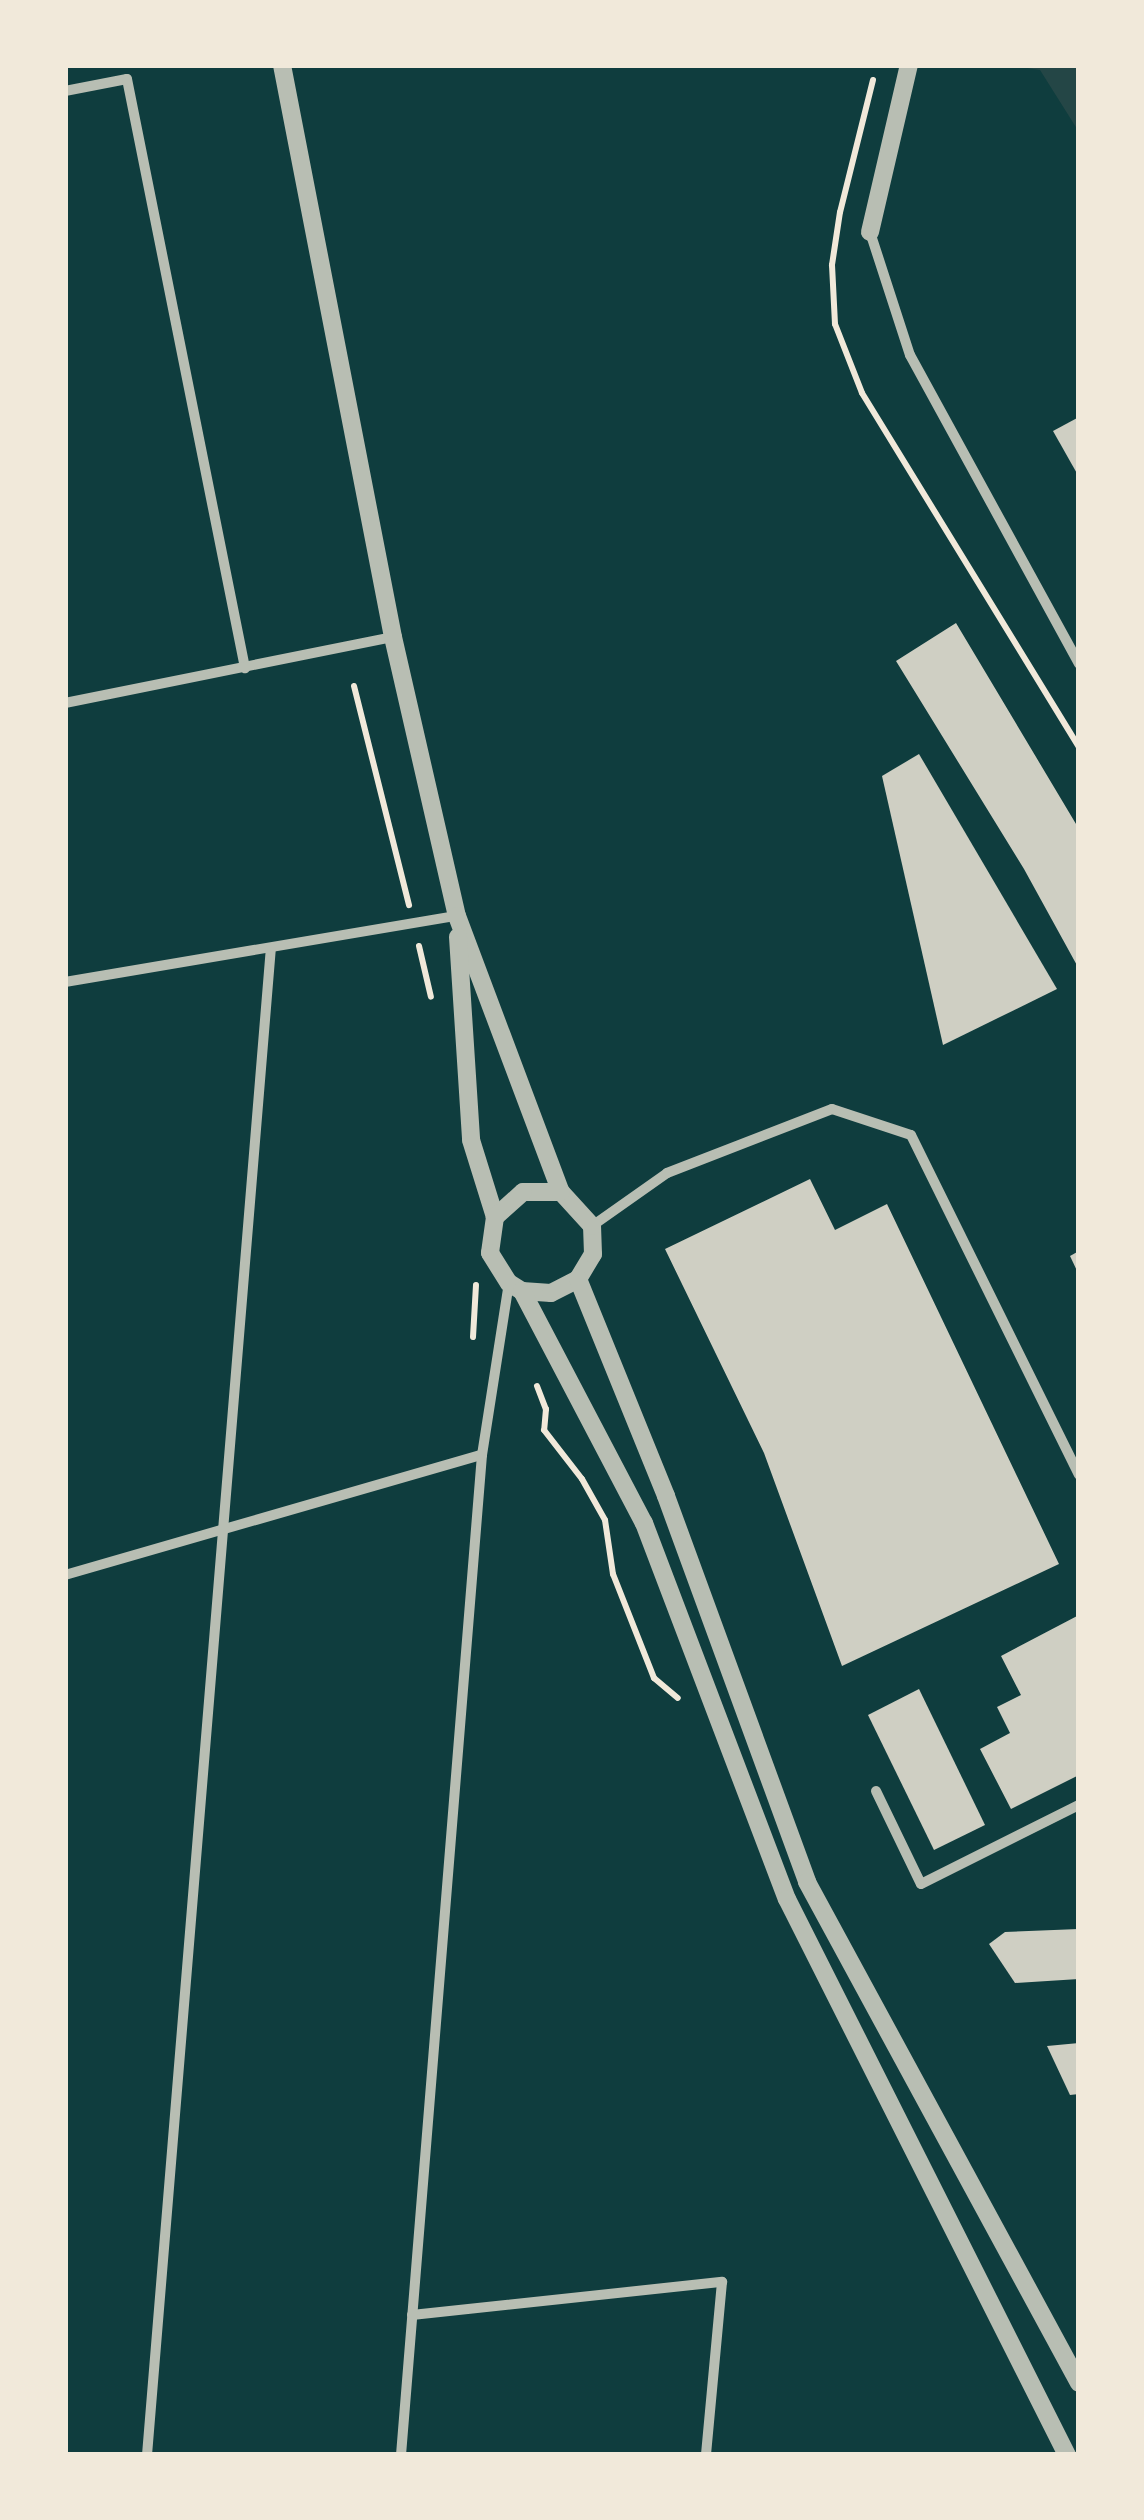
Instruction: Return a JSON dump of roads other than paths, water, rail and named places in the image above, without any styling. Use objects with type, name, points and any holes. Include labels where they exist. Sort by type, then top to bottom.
[{"type":"street","points":[[282,65],[393,637],[457,916],[561,1192],[592,1226],[593,1254],[578,1279],[551,1293],[516,1287]]},
{"type":"street","points":[[909,65],[870,232],[910,355],[1079,664]]},
{"type":"street","points":[[65,91],[127,79],[245,668]]},
{"type":"street","points":[[65,703],[393,637]]},
{"type":"street","points":[[65,982],[457,916]]},
{"type":"street","points":[[457,916],[470,1140],[495,1217],[490,1253],[516,1287],[644,1523],[787,1899],[1066,2455]]},
{"type":"street","points":[[148,2455],[271,948]]},
{"type":"street","points":[[592,1226],[668,1173],[832,1109],[911,1135],[1079,1475]]},
{"type":"street","points":[[495,1217],[523,1192],[561,1192]]},
{"type":"street","points":[[578,1279],[666,1496],[806,1882],[1079,2383]]},
{"type":"street","points":[[401,2455],[482,1454],[516,1287]]},
{"type":"street","points":[[65,1575],[482,1454]]},
{"type":"street","points":[[876,1792],[921,1884],[1079,1804]]},
{"type":"street","points":[[412,2316],[722,2282],[706,2455]]}]
